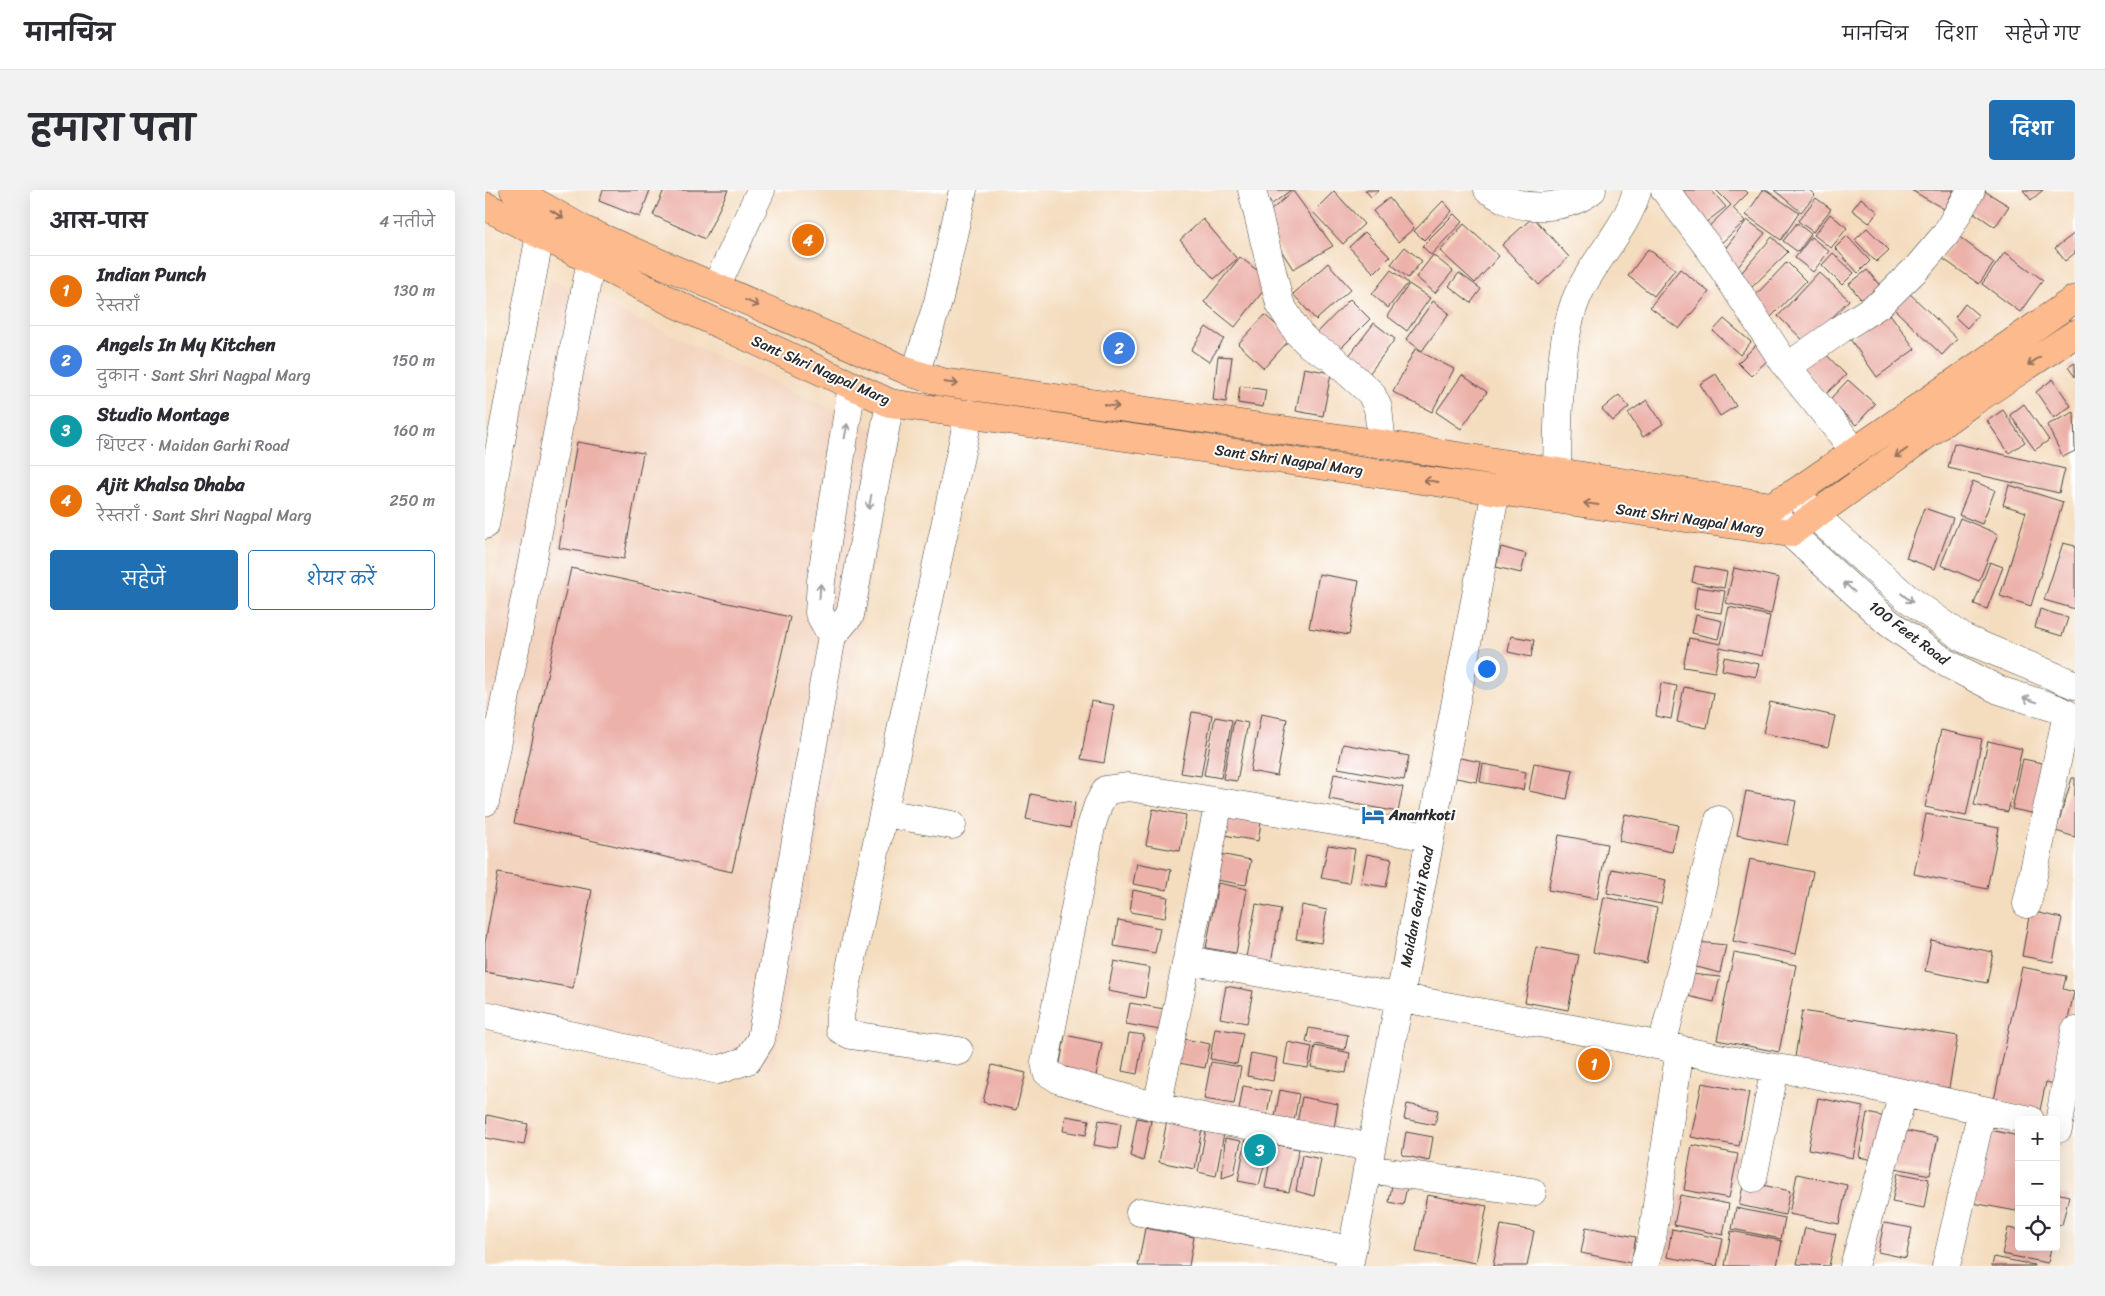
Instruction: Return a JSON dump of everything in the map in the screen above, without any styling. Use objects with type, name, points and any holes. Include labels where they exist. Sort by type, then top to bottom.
[{"type":"main road","name":"Sant Shri Nagpal Marg","points":[[514,190],[584,230],[915,374],[942,382],[1382,444],[1771,506],[1795,492],[2075,299]]},
{"type":"main road","name":"Sant Shri Nagpal Marg","points":[[485,206],[676,304],[890,403],[1790,533]]},
{"type":"main road","points":[[1790,533],[1971,403],[2075,334]]},
{"type":"street","points":[[716,287],[761,190]]},
{"type":"street","points":[[915,374],[938,302],[963,190]]},
{"type":"street","points":[[1252,190],[1280,304],[1298,333],[1310,345],[1331,357],[1371,393],[1378,408],[1382,444]]},
{"type":"street","points":[[1488,190],[1506,200],[1543,206],[1565,205],[1585,196],[1592,190]]},
{"type":"street","points":[[1557,471],[1559,409],[1569,320],[1578,295],[1625,218],[1637,190]]},
{"type":"street","points":[[1665,190],[1714,256],[1787,368],[1855,450]]},
{"type":"street","points":[[1787,368],[1841,328],[1880,304],[1918,267],[1946,234],[1971,190]]},
{"type":"street","points":[[485,526],[540,235]]},
{"type":"street","points":[[485,802],[591,261]]},
{"type":"street","points":[[832,636],[819,613],[821,581],[853,386]]},
{"type":"street","points":[[485,1015],[717,1070],[748,1060],[761,1039],[832,636],[850,614],[890,403]]},
{"type":"street","points":[[959,1052],[851,1035],[840,1029],[840,1015],[969,414]]},
{"type":"street","points":[[839,464],[877,468]]},
{"type":"street","name":"Maidan Garhi Road","points":[[1350,1258],[1495,490]]},
{"type":"street","name":"100 Feet Road","points":[[1795,492],[1813,515],[1907,598],[1965,639],[2074,682]]},
{"type":"street","name":"100 Feet Road","points":[[1771,506],[1790,533],[1889,623],[1948,664],[1999,690],[2071,716]]},
{"type":"street","points":[[2027,904],[2071,716]]},
{"type":"street","points":[[1430,837],[1129,786],[1106,790],[1098,805],[1091,827],[1045,1062],[1047,1072],[1060,1080],[1157,1107],[1369,1158],[1532,1192]]},
{"type":"street","points":[[1157,1107],[1219,802]]},
{"type":"street","points":[[884,813],[952,825]]},
{"type":"street","points":[[1644,1266],[1652,1239],[1671,1047],[1719,820]]},
{"type":"street","points":[[1187,960],[1804,1072],[2015,1117]]},
{"type":"street","points":[[2063,1131],[2074,1043]]},
{"type":"street","points":[[1753,1178],[1775,1068]]},
{"type":"street","points":[[1854,1266],[1903,1094]]},
{"type":"street","points":[[1946,1266],[1982,1110]]},
{"type":"street","points":[[1140,1212],[1350,1258]]},
{"type":"shaded area","points":[[550,279],[898,440],[773,1070],[485,1029],[485,628]]},
{"type":"building","points":[[603,190],[650,190],[640,217],[599,201]]},
{"type":"building","points":[[664,190],[728,190],[705,239],[653,215]]},
{"type":"building","points":[[1263,190],[1291,190],[1272,204]]},
{"type":"building","points":[[1365,190],[1379,190],[1371,197]]},
{"type":"building","points":[[1679,190],[1711,190],[1726,207],[1701,226]]},
{"type":"building","points":[[1716,190],[1745,190],[1748,193],[1733,208],[1745,221],[1716,248],[1702,233],[1731,205]]},
{"type":"building","points":[[1763,190],[1766,190],[1799,213],[1781,240],[1746,215]]},
{"type":"building","points":[[1774,190],[1809,190],[1815,195],[1801,212]]},
{"type":"building","points":[[1911,190],[1954,190],[1944,209]]},
{"type":"building","points":[[1983,190],[2009,206],[1995,227],[1970,210]]},
{"type":"building","points":[[2023,190],[2043,190],[2031,200]]},
{"type":"building","points":[[1293,191],[1333,246],[1293,269],[1261,219]]},
{"type":"building","points":[[1334,191],[1364,224],[1343,244],[1313,212]]},
{"type":"building","points":[[1389,198],[1414,228],[1398,242],[1373,211]]},
{"type":"building","points":[[1816,198],[1831,209],[1813,232],[1798,221]]},
{"type":"building","points":[[1861,198],[1878,212],[1869,223],[1852,210]]},
{"type":"building","points":[[1443,201],[1452,211],[1424,240],[1414,231]]},
{"type":"building","points":[[1454,214],[1462,222],[1431,255],[1422,246]]},
{"type":"building","points":[[1830,214],[1847,228],[1831,248],[1814,235]]},
{"type":"building","points":[[1533,217],[1569,257],[1539,285],[1502,245]]},
{"type":"building","points":[[1203,219],[1237,259],[1214,279],[1180,240]]},
{"type":"building","points":[[1747,220],[1765,233],[1735,271],[1718,258]]},
{"type":"building","points":[[1797,223],[1811,234],[1798,252],[1783,241]]},
{"type":"building","points":[[1464,224],[1499,256],[1475,283],[1440,251]]},
{"type":"building","points":[[1867,228],[1889,250],[1876,262],[1855,240]]},
{"type":"building","points":[[1365,232],[1390,257],[1374,273],[1349,247]]},
{"type":"building","points":[[2075,233],[2075,253],[2065,261],[2055,248]]},
{"type":"building","points":[[1847,236],[1870,261],[1858,273],[1835,248]]},
{"type":"building","points":[[1958,236],[1994,263],[1979,284],[1942,258]]},
{"type":"building","points":[[1772,237],[1788,252],[1749,290],[1737,278]]},
{"type":"building","points":[[1811,237],[1829,251],[1813,272],[1795,258]]},
{"type":"building","points":[[1405,247],[1422,261],[1408,278],[1391,264]]},
{"type":"building","points":[[1648,249],[1675,269],[1654,296],[1628,276]]},
{"type":"building","points":[[2005,252],[2043,280],[2020,312],[1982,284]]},
{"type":"building","points":[[1833,253],[1854,273],[1842,285],[1822,265]]},
{"type":"building","points":[[1433,255],[1453,271],[1435,293],[1416,277]]},
{"type":"building","points":[[1240,257],[1271,281],[1235,327],[1204,302]]},
{"type":"building","points":[[1787,262],[1806,281],[1771,317],[1752,299]]},
{"type":"building","points":[[1328,263],[1351,289],[1316,320],[1293,294]]},
{"type":"building","points":[[1680,269],[1709,292],[1679,329],[1650,307]]},
{"type":"building","points":[[1391,270],[1408,283],[1388,308],[1372,294]]},
{"type":"building","points":[[1867,270],[1882,288],[1864,303],[1849,284]]},
{"type":"building","points":[[1819,272],[1849,300],[1807,344],[1778,316]]},
{"type":"building","points":[[1459,273],[1481,289],[1471,303],[1449,286]]},
{"type":"building","points":[[1409,284],[1430,298],[1407,331],[1387,316]]},
{"type":"building","points":[[1907,291],[1957,339],[1942,355],[1892,307]]},
{"type":"building","points":[[1350,299],[1370,319],[1337,352],[1317,333]]},
{"type":"building","points":[[1433,301],[1449,313],[1422,351],[1406,339]]},
{"type":"building","points":[[1965,304],[1978,315],[1967,328],[1955,317]]},
{"type":"building","points":[[1888,311],[1915,349],[1877,377],[1850,339]]},
{"type":"building","points":[[1265,315],[1291,338],[1264,368],[1238,344]]},
{"type":"building","points":[[1724,319],[1751,342],[1740,355],[1713,331]]},
{"type":"building","points":[[1374,323],[1395,339],[1366,378],[1345,361]]},
{"type":"building","points":[[1206,327],[1224,339],[1209,362],[1191,350]]},
{"type":"building","points":[[1759,342],[1772,356],[1751,376],[1738,363]]},
{"type":"building","points":[[1820,348],[1846,375],[1826,394],[1801,367]]},
{"type":"building","points":[[1415,349],[1454,369],[1432,412],[1393,392]]},
{"type":"building","points":[[1218,356],[1232,357],[1226,402],[1213,400]]},
{"type":"building","points":[[2075,363],[2075,377],[2068,367]]},
{"type":"building","points":[[1304,368],[1331,373],[1323,416],[1296,411]]},
{"type":"building","points":[[1716,374],[1736,406],[1720,416],[1700,384]]},
{"type":"building","points":[[1462,375],[1487,392],[1461,429],[1436,412]]},
{"type":"building","points":[[2053,379],[2071,406],[2054,418],[2036,392]]},
{"type":"building","points":[[1848,380],[1875,404],[1856,425],[1829,400]]},
{"type":"building","points":[[1240,386],[1266,390],[1263,407],[1238,403]]},
{"type":"building","points":[[1619,395],[1629,407],[1613,421],[1602,409]]},
{"type":"building","points":[[1647,400],[1663,424],[1643,437],[1628,413]]},
{"type":"building","points":[[2024,404],[2049,440],[2035,450],[2010,415]]},
{"type":"building","points":[[2003,410],[2025,442],[2009,453],[1987,421]]},
{"type":"building","points":[[2074,412],[2075,451],[2063,457],[2047,425]]},
{"type":"building","points":[[577,442],[643,453],[624,559],[559,548]]},
{"type":"building","points":[[1954,443],[2065,469],[2059,493],[1948,468]]},
{"type":"building","points":[[1973,481],[1995,490],[1982,524],[1959,515]]},
{"type":"building","points":[[2009,485],[2063,502],[2031,606],[2000,596],[2026,512],[2003,505]]},
{"type":"building","points":[[1924,508],[1953,518],[1935,569],[1906,558]]},
{"type":"building","points":[[1960,518],[1998,534],[1979,581],[1941,565]]},
{"type":"building","points":[[2063,543],[2075,546],[2075,609],[2044,600]]},
{"type":"building","points":[[1501,547],[1526,554],[1521,573],[1496,567]]},
{"type":"building","points":[[1990,562],[2003,567],[1987,609],[1974,604]]},
{"type":"building","points":[[1695,566],[1727,572],[1724,588],[1692,582]]},
{"type":"building","points":[[571,568],[790,617],[732,872],[514,823]]},
{"type":"building","points":[[1734,568],[1779,578],[1771,614],[1726,603]]},
{"type":"building","points":[[1319,574],[1359,581],[1349,635],[1309,628]]},
{"type":"building","points":[[1697,587],[1725,591],[1721,613],[1694,609]]},
{"type":"building","points":[[1729,607],[1770,616],[1762,656],[1720,647],[1715,672],[1683,667],[1689,638],[1721,644]]},
{"type":"building","points":[[2040,609],[2068,618],[2062,636],[2035,628]]},
{"type":"building","points":[[1696,615],[1722,621],[1718,639],[1692,633]]},
{"type":"building","points":[[1511,636],[1534,640],[1531,657],[1508,652]]},
{"type":"building","points":[[1724,657],[1759,664],[1756,677],[1722,670]]},
{"type":"building","points":[[1661,683],[1677,686],[1671,719],[1656,716]]},
{"type":"building","points":[[1684,687],[1714,693],[1707,728],[1677,722]]},
{"type":"building","points":[[1091,701],[1114,705],[1104,763],[1081,759]]},
{"type":"building","points":[[1770,702],[1835,716],[1828,747],[1763,733]]},
{"type":"building","points":[[1192,712],[1212,715],[1201,776],[1181,773]]},
{"type":"building","points":[[1261,714],[1287,719],[1277,776],[1250,771]]},
{"type":"building","points":[[1215,717],[1232,720],[1221,778],[1204,775]]},
{"type":"building","points":[[1234,720],[1248,723],[1237,781],[1223,779]]},
{"type":"building","points":[[1941,730],[1982,739],[1966,816],[1925,807]]},
{"type":"building","points":[[1988,741],[2022,749],[2008,812],[1974,805]]},
{"type":"building","points":[[1343,744],[1409,756],[1404,780],[1338,768]]},
{"type":"building","points":[[1455,757],[1481,762],[1477,782],[1451,777]]},
{"type":"building","points":[[2023,759],[2047,764],[2036,814],[2012,809]]},
{"type":"building","points":[[1534,763],[1573,770],[1567,799],[1529,791]]},
{"type":"building","points":[[1483,764],[1526,772],[1523,790],[1480,782]]},
{"type":"building","points":[[1334,774],[1403,787],[1398,812],[1329,799]]},
{"type":"building","points":[[2072,778],[2075,778],[2075,837],[2056,831]]},
{"type":"building","points":[[1746,791],[1796,801],[1787,845],[1737,835]]},
{"type":"building","points":[[1031,794],[1075,803],[1070,828],[1026,819]]},
{"type":"building","points":[[1153,809],[1186,815],[1180,851],[1146,845]]},
{"type":"building","points":[[1229,812],[1262,817],[1258,841],[1224,835]]},
{"type":"building","points":[[1625,814],[1678,825],[1672,852],[1619,841]]},
{"type":"building","points":[[1926,814],[1999,828],[1987,889],[1914,874]]},
{"type":"building","points":[[1559,835],[1607,844],[1597,899],[1548,890]]},
{"type":"building","points":[[1328,845],[1355,849],[1349,883],[1321,878]]},
{"type":"building","points":[[1220,854],[1251,860],[1246,885],[1216,880]]},
{"type":"building","points":[[1367,854],[1392,859],[1386,887],[1361,883]]},
{"type":"building","points":[[1750,859],[1813,872],[1796,954],[1733,941]]},
{"type":"building","points":[[1137,863],[1171,870],[1167,890],[1133,884]]},
{"type":"building","points":[[1612,869],[1666,880],[1661,904],[1607,893]]},
{"type":"building","points":[[498,873],[592,890],[573,988],[485,972],[485,943]]},
{"type":"building","points":[[1218,883],[1247,889],[1236,953],[1206,948]]},
{"type":"building","points":[[1133,890],[1168,897],[1165,918],[1130,912]]},
{"type":"building","points":[[1604,897],[1657,908],[1646,963],[1593,952]]},
{"type":"building","points":[[1256,904],[1281,909],[1269,973],[1244,968]]},
{"type":"building","points":[[1302,905],[1327,910],[1321,943],[1296,939]]},
{"type":"building","points":[[2030,911],[2062,918],[2053,962],[2022,956]]},
{"type":"building","points":[[1118,920],[1160,928],[1155,953],[1114,946]]},
{"type":"building","points":[[1931,940],[1993,952],[1987,983],[1925,971]]},
{"type":"building","points":[[1698,942],[1726,945],[1720,973],[1693,966]]},
{"type":"building","points":[[1536,947],[1579,955],[1568,1010],[1525,1002]]},
{"type":"building","points":[[1734,953],[1796,965],[1779,1052],[1717,1040]]},
{"type":"building","points":[[1114,961],[1150,968],[1145,998],[1108,991]]},
{"type":"building","points":[[2022,967],[2066,976],[2063,989],[2074,992],[2054,1084],[2046,1082],[2040,1110],[1994,1100]]},
{"type":"building","points":[[1690,974],[1720,977],[1714,1002],[1683,995]]},
{"type":"building","points":[[1226,986],[1253,991],[1247,1023],[1220,1018]]},
{"type":"building","points":[[1130,1003],[1164,1009],[1160,1030],[1126,1024]]},
{"type":"building","points":[[1802,1011],[1958,1036],[1949,1088],[1794,1064]]},
{"type":"building","points":[[1215,1028],[1243,1033],[1237,1064],[1210,1059]]},
{"type":"building","points":[[1309,1028],[1348,1035],[1345,1050],[1306,1042]]},
{"type":"building","points":[[1129,1033],[1144,1035],[1137,1074],[1122,1071]]},
{"type":"building","points":[[1065,1035],[1102,1043],[1096,1076],[1059,1069]]},
{"type":"building","points":[[1179,1038],[1210,1044],[1205,1068],[1174,1062]]},
{"type":"building","points":[[1288,1042],[1312,1047],[1308,1068],[1284,1064]]},
{"type":"building","points":[[1315,1046],[1350,1053],[1346,1073],[1311,1067]]},
{"type":"building","points":[[1251,1053],[1277,1058],[1273,1081],[1247,1076]]},
{"type":"building","points":[[1211,1062],[1241,1067],[1234,1104],[1204,1099]]},
{"type":"building","points":[[992,1065],[1026,1073],[1016,1110],[983,1102]]},
{"type":"building","points":[[1702,1083],[1749,1092],[1739,1146],[1691,1137]]},
{"type":"building","points":[[1243,1086],[1271,1091],[1267,1115],[1239,1110]]},
{"type":"building","points":[[1280,1090],[1299,1094],[1293,1126],[1274,1122]]},
{"type":"building","points":[[1302,1097],[1338,1104],[1333,1135],[1296,1128]]},
{"type":"building","points":[[1818,1098],[1863,1107],[1853,1158],[1808,1149]]},
{"type":"building","points":[[1407,1104],[1438,1110],[1435,1125],[1404,1119]]},
{"type":"building","points":[[1867,1113],[1886,1117],[1878,1161],[1859,1157]]},
{"type":"building","points":[[487,1115],[528,1124],[524,1145],[485,1138]]},
{"type":"building","points":[[1168,1115],[1203,1122],[1195,1169],[1159,1162]]},
{"type":"building","points":[[1066,1116],[1089,1120],[1086,1135],[1063,1131]]},
{"type":"building","points":[[1137,1118],[1151,1121],[1143,1161],[1130,1156]]},
{"type":"building","points":[[1099,1120],[1121,1124],[1117,1149],[1094,1145]]},
{"type":"building","points":[[1206,1130],[1224,1133],[1216,1176],[1198,1172]]},
{"type":"building","points":[[1902,1130],[1938,1137],[1930,1175],[1895,1168]]},
{"type":"building","points":[[1990,1130],[2015,1135],[2015,1211],[1973,1203]]},
{"type":"building","points":[[1406,1132],[1433,1137],[1429,1161],[1402,1155]]},
{"type":"building","points":[[1225,1138],[1241,1141],[1234,1174],[1222,1178]]},
{"type":"building","points":[[1246,1138],[1270,1143],[1259,1185],[1238,1181]]},
{"type":"building","points":[[1273,1144],[1299,1149],[1289,1192],[1265,1188]]},
{"type":"building","points":[[1692,1145],[1738,1154],[1729,1198],[1684,1190]]},
{"type":"building","points":[[1302,1155],[1321,1159],[1314,1196],[1296,1191]]},
{"type":"building","points":[[1898,1173],[1929,1179],[1924,1208],[1892,1202]]},
{"type":"building","points":[[1797,1174],[1847,1185],[1839,1224],[1789,1214]]},
{"type":"building","points":[[1393,1179],[1408,1182],[1403,1205],[1389,1202]]},
{"type":"building","points":[[1744,1181],[1790,1191],[1785,1215],[1739,1205]]},
{"type":"building","points":[[2060,1194],[2069,1196],[2062,1225],[2060,1225]]},
{"type":"building","points":[[1427,1195],[1487,1206],[1476,1263],[1416,1252]]},
{"type":"building","points":[[1680,1195],[1729,1204],[1723,1235],[1674,1225]]},
{"type":"building","points":[[1736,1208],[1785,1218],[1781,1239],[1732,1229]]},
{"type":"building","points":[[1884,1223],[1912,1228],[1906,1258],[1878,1252]]},
{"type":"building","points":[[1501,1225],[1534,1231],[1527,1266],[1493,1266]]},
{"type":"building","points":[[1586,1227],[1636,1237],[1631,1263],[1581,1253]]},
{"type":"building","points":[[1145,1228],[1194,1237],[1189,1266],[1138,1266]]},
{"type":"building","points":[[1805,1228],[1836,1234],[1829,1266],[1797,1264]]},
{"type":"building","points":[[2008,1228],[2015,1229],[2015,1251],[2050,1251],[2048,1263],[2002,1254]]},
{"type":"building","points":[[1672,1229],[1723,1239],[1717,1266],[1667,1257]]},
{"type":"building","points":[[1731,1231],[1782,1241],[1777,1266],[1725,1266]]},
{"type":"building","points":[[1994,1257],[2034,1265],[2034,1266],[1992,1266]]},
{"type":"place","name":"Ajit Khalsa Dhaba","points":[[808,240]]},
{"type":"place","name":"Angels In My Kitchen","points":[[1119,348]]},
{"type":"place","name":"Anantkoti","points":[[1373,815]]},
{"type":"place","name":"Indian Punch","points":[[1594,1064]]},
{"type":"place","name":"Studio Montage","points":[[1260,1150]]}]
